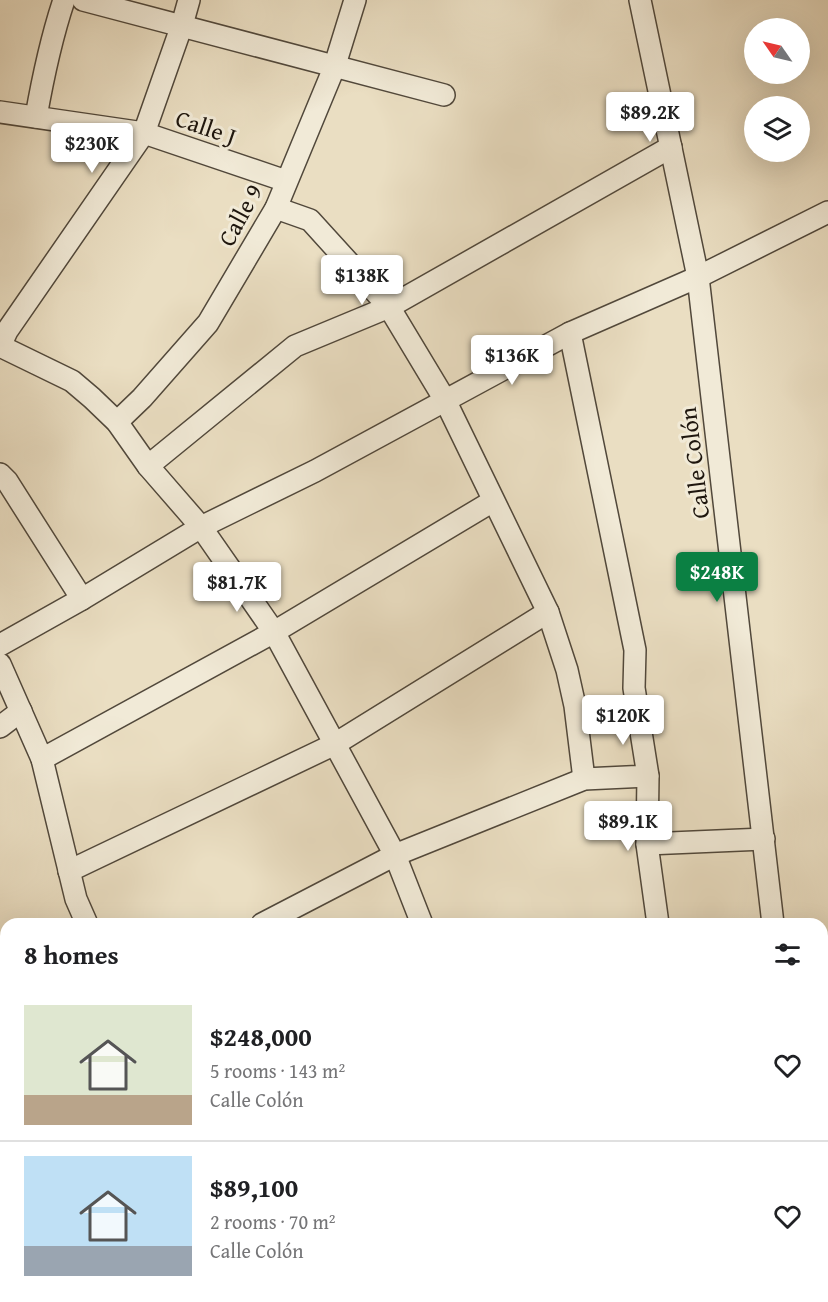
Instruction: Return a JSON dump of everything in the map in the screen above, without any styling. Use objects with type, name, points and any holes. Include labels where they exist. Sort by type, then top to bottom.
[{"type":"street","points":[[36,117],[45,65],[64,0]]},
{"type":"street","points":[[83,0],[334,68],[444,95]]},
{"type":"street","points":[[189,0],[144,133],[2,338],[72,381],[117,422],[148,466],[201,527],[274,632],[395,855],[420,918]]},
{"type":"street","name":"Calle 9","points":[[117,422],[142,398],[208,323],[276,208],[334,68],[355,0]]},
{"type":"street","name":"Calle Colón","points":[[640,0],[698,277],[772,918]]},
{"type":"street","name":"Calle J","points":[[0,112],[144,133],[286,181]]},
{"type":"street","points":[[148,466],[295,346],[389,307],[671,147]]},
{"type":"street","points":[[276,208],[310,220],[389,307],[445,400],[548,612],[567,670],[575,706],[584,779]]},
{"type":"street","points":[[0,645],[82,599],[201,527],[315,471],[570,333],[698,277],[828,212]]},
{"type":"street","points":[[570,333],[635,650],[634,688],[648,776],[647,844],[657,918]]},
{"type":"street","points":[[0,474],[7,481],[82,599]]},
{"type":"street","points":[[42,759],[274,632],[493,501]]},
{"type":"street","points":[[69,871],[335,744],[548,612]]},
{"type":"street","points":[[0,664],[42,759],[76,899],[84,918]]},
{"type":"street","points":[[0,727],[21,711]]},
{"type":"street","points":[[274,918],[395,855],[584,779],[648,776]]},
{"type":"street","points":[[647,844],[764,839]]}]
